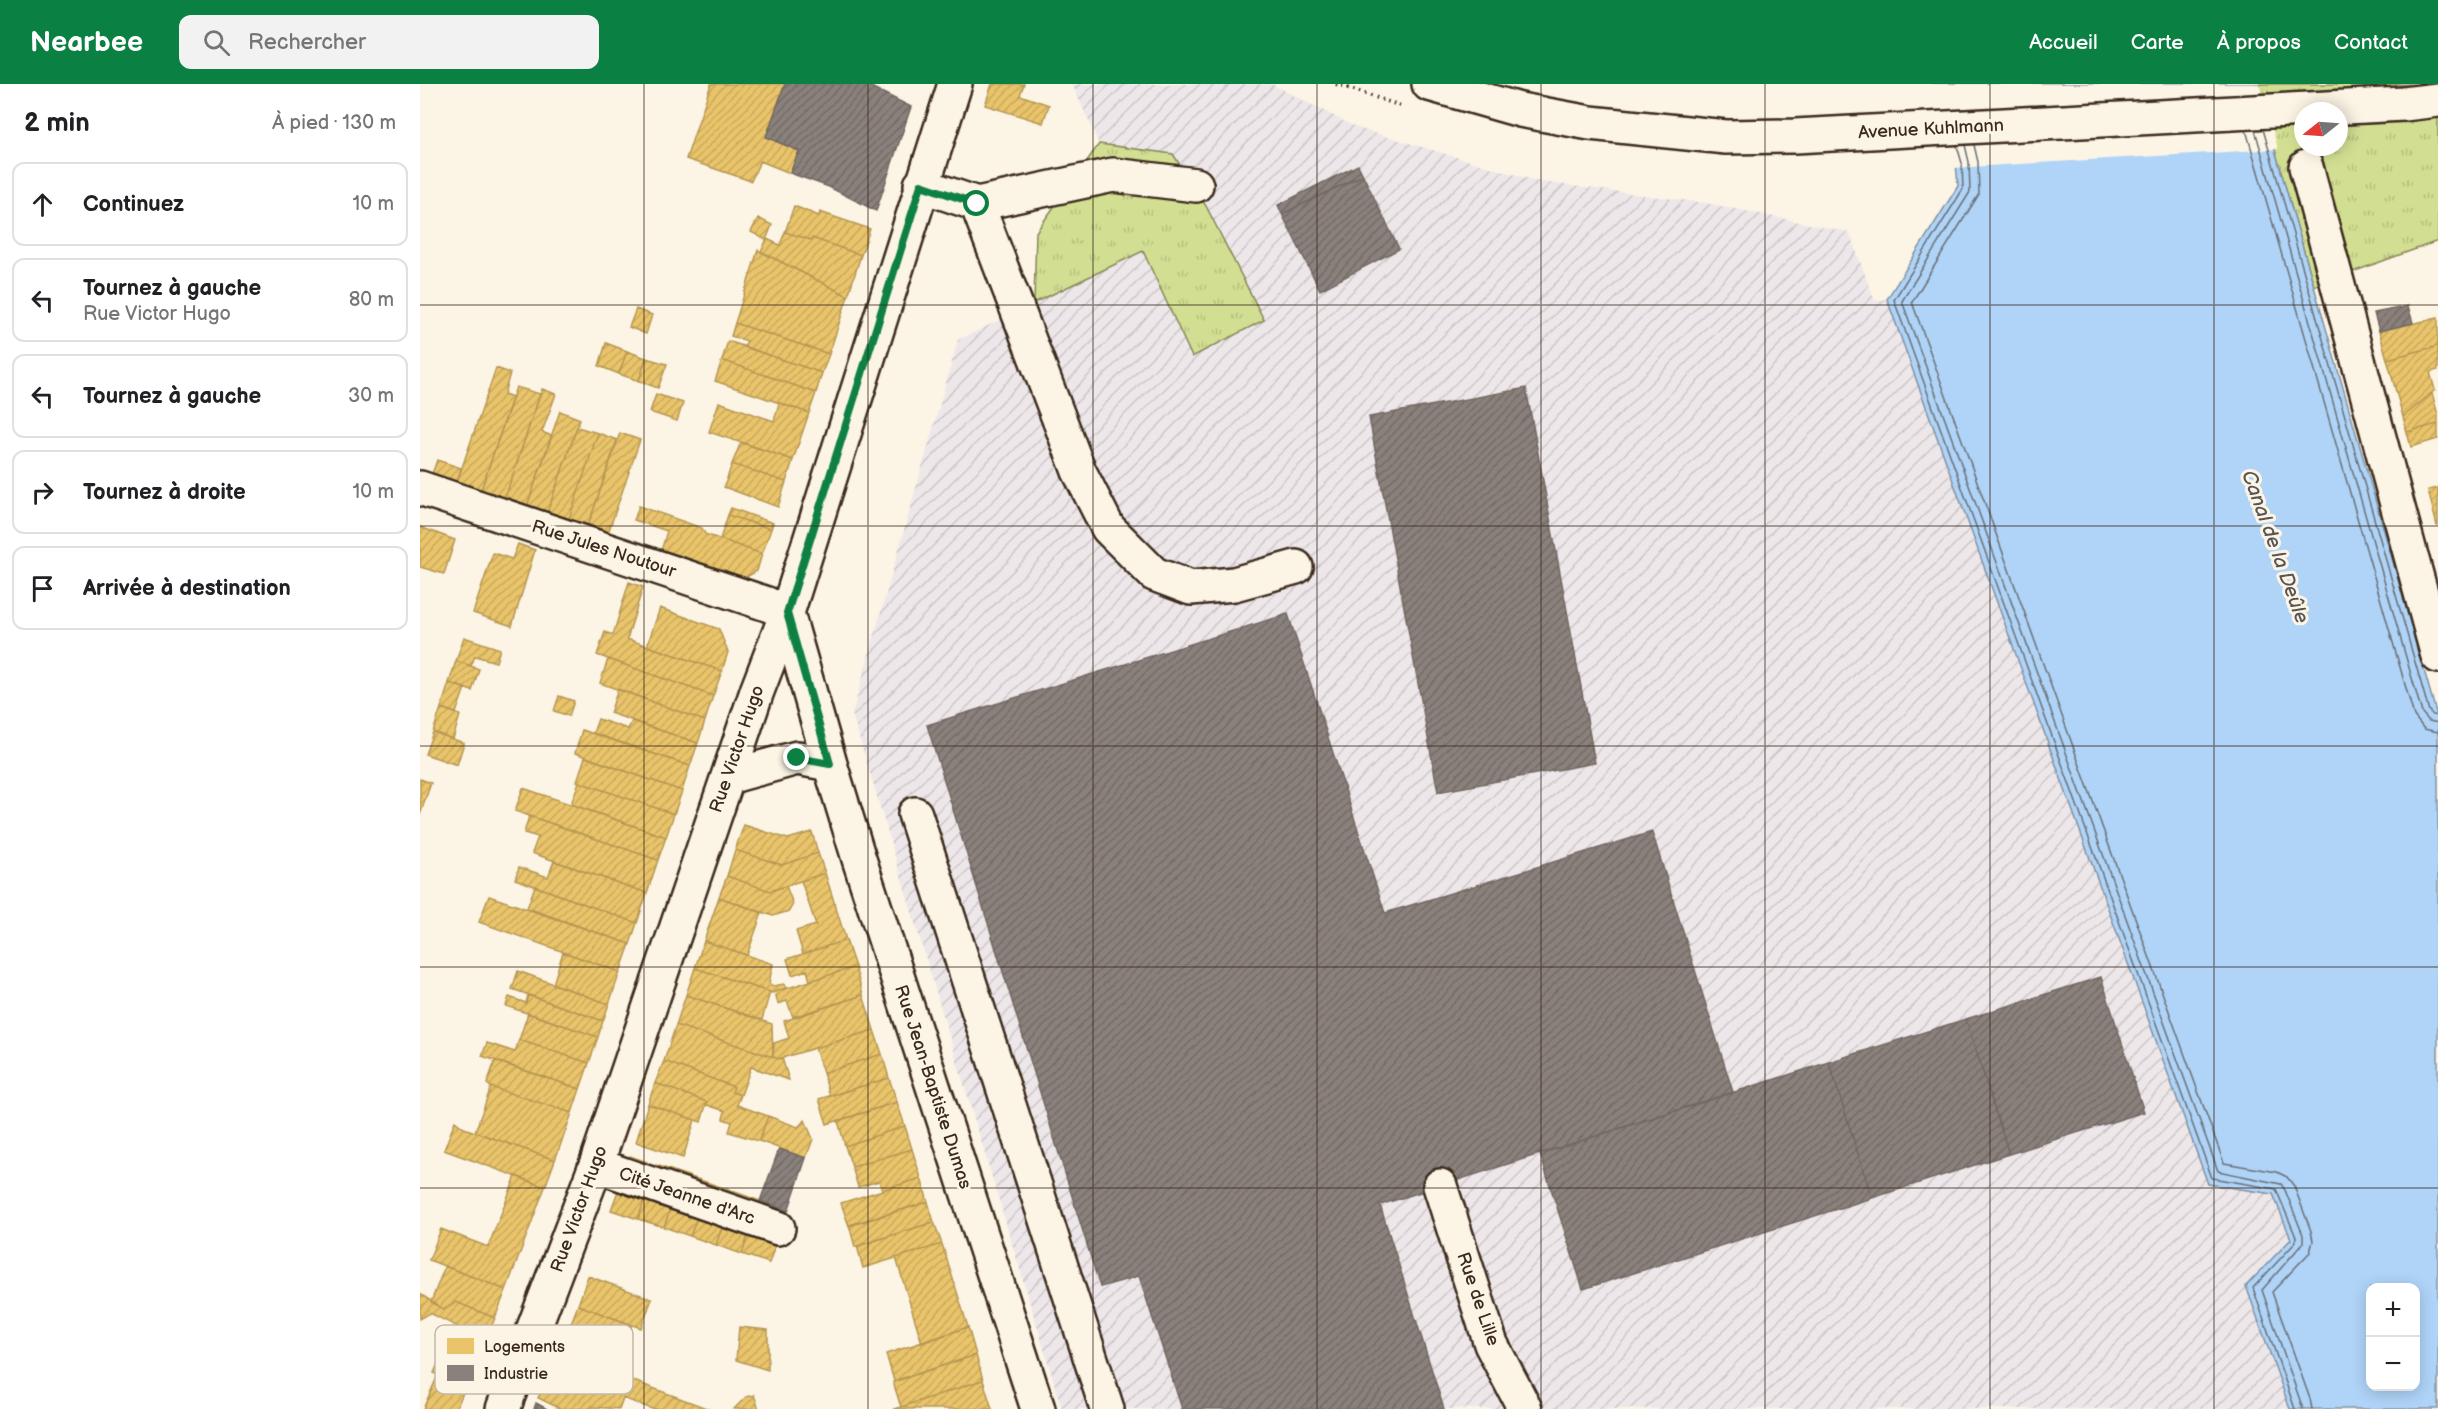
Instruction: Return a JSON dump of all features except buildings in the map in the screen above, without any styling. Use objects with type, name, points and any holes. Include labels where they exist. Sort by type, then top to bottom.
[{"type":"street","name":"Rue Victor Hugo","points":[[535,1325],[596,1165],[757,691],[787,613],[921,185],[955,84]]},
{"type":"street","name":"Avenue Kuhlmann","points":[[1429,84],[1520,110],[1590,123],[1726,137],[1795,136],[2404,104],[2438,100]]},
{"type":"street","points":[[2306,167],[2428,583],[2438,656]]},
{"type":"street","points":[[921,185],[977,204],[1113,175],[1196,185]]},
{"type":"street","points":[[977,204],[1079,471],[1108,528],[1154,574],[1191,588],[1234,584],[1296,567]]},
{"type":"street","name":"Rue Jules Noutour","points":[[420,488],[767,604],[787,613]]},
{"type":"street","name":"Rue Jean-Baptiste Dumas","points":[[787,613],[859,859],[1038,1409]]},
{"type":"street","points":[[728,777],[797,758],[830,764]]},
{"type":"street","points":[[915,814],[1107,1409]]},
{"type":"street","name":"Cité Jeanne d'Arc","points":[[596,1165],[778,1228]]},
{"type":"street","name":"Rue de Lille","points":[[1440,1186],[1491,1344],[1525,1409]]},
{"type":"street","name":"Rue Victor Hugo","points":[[503,1409],[509,1394]]},
{"type":"shaded area","points":[[1072,84],[1272,84],[1355,127],[1541,182],[1706,203],[1849,232],[1875,301],[1887,299],[2208,1184],[2273,1194],[2291,1240],[2246,1286],[2290,1409],[1062,1409],[852,714],[958,340],[1144,251],[1192,357],[1173,155],[1099,144]]},
{"type":"green space","points":[[2256,84],[2438,84],[2438,241],[2314,286]]},
{"type":"green space","points":[[1099,144],[1173,154],[1206,206],[1264,320],[1192,357],[1143,251],[1034,303],[1036,232]]},
{"type":"water","name":"Canal de la Deûle","points":[[1934,84],[2256,84],[2438,719],[2438,1409],[2290,1409],[2246,1286],[2291,1239],[2273,1194],[2208,1184],[1887,299],[1958,186],[1956,163]]},
{"type":"pier","points":[[1931,84],[2259,84],[2278,149],[1953,168]]},
{"type":"route","points":[[797,758],[830,764],[787,613],[921,185],[977,204]]}]
